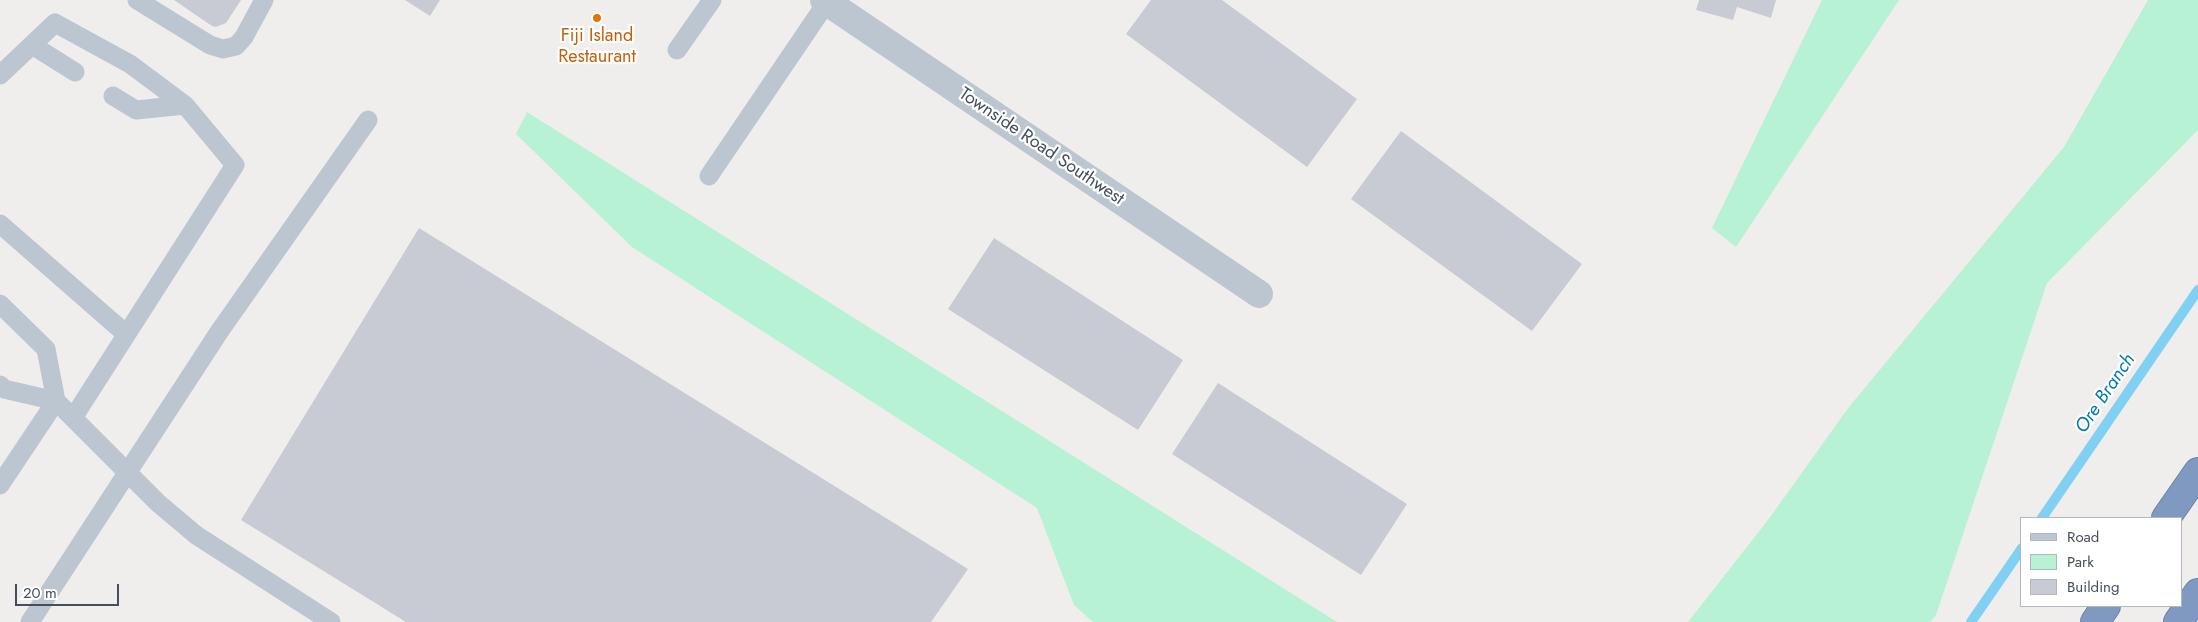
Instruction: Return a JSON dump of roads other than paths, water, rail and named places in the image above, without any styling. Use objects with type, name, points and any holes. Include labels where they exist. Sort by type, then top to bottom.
[{"type":"highway","points":[[2167,517],[2198,472]]},
{"type":"highway","points":[[2178,622],[2198,593]]},
{"type":"highway","points":[[2095,622],[2105,607]]},
{"type":"street","name":"Townside Road Southwest","points":[[825,1],[1259,294]]},
{"type":"lane","points":[[138,0],[210,45],[223,49],[236,46],[244,37],[264,0]]},
{"type":"lane","points":[[677,50],[712,0]]},
{"type":"lane","points":[[709,176],[825,1]]},
{"type":"lane","points":[[0,76],[55,23],[130,64],[185,105],[235,164],[73,418]]},
{"type":"lane","points":[[32,45],[75,72]]},
{"type":"lane","points":[[113,96],[136,110],[185,105]]},
{"type":"lane","points":[[30,622],[219,332],[368,120]]},
{"type":"lane","points":[[0,224],[126,334]]},
{"type":"lane","points":[[0,304],[46,349],[56,401],[0,485]]},
{"type":"lane","points":[[0,385],[4,389],[56,401],[158,503],[196,535],[331,622]]},
{"type":"waterway","name":"Ore Branch","points":[[2043,517],[2198,290]]},
{"type":"waterway","name":"Ore Branch","points":[[1971,622],[2020,551]]},
{"type":"place","name":"Fiji Island Restaurant","points":[[597,18]]}]
